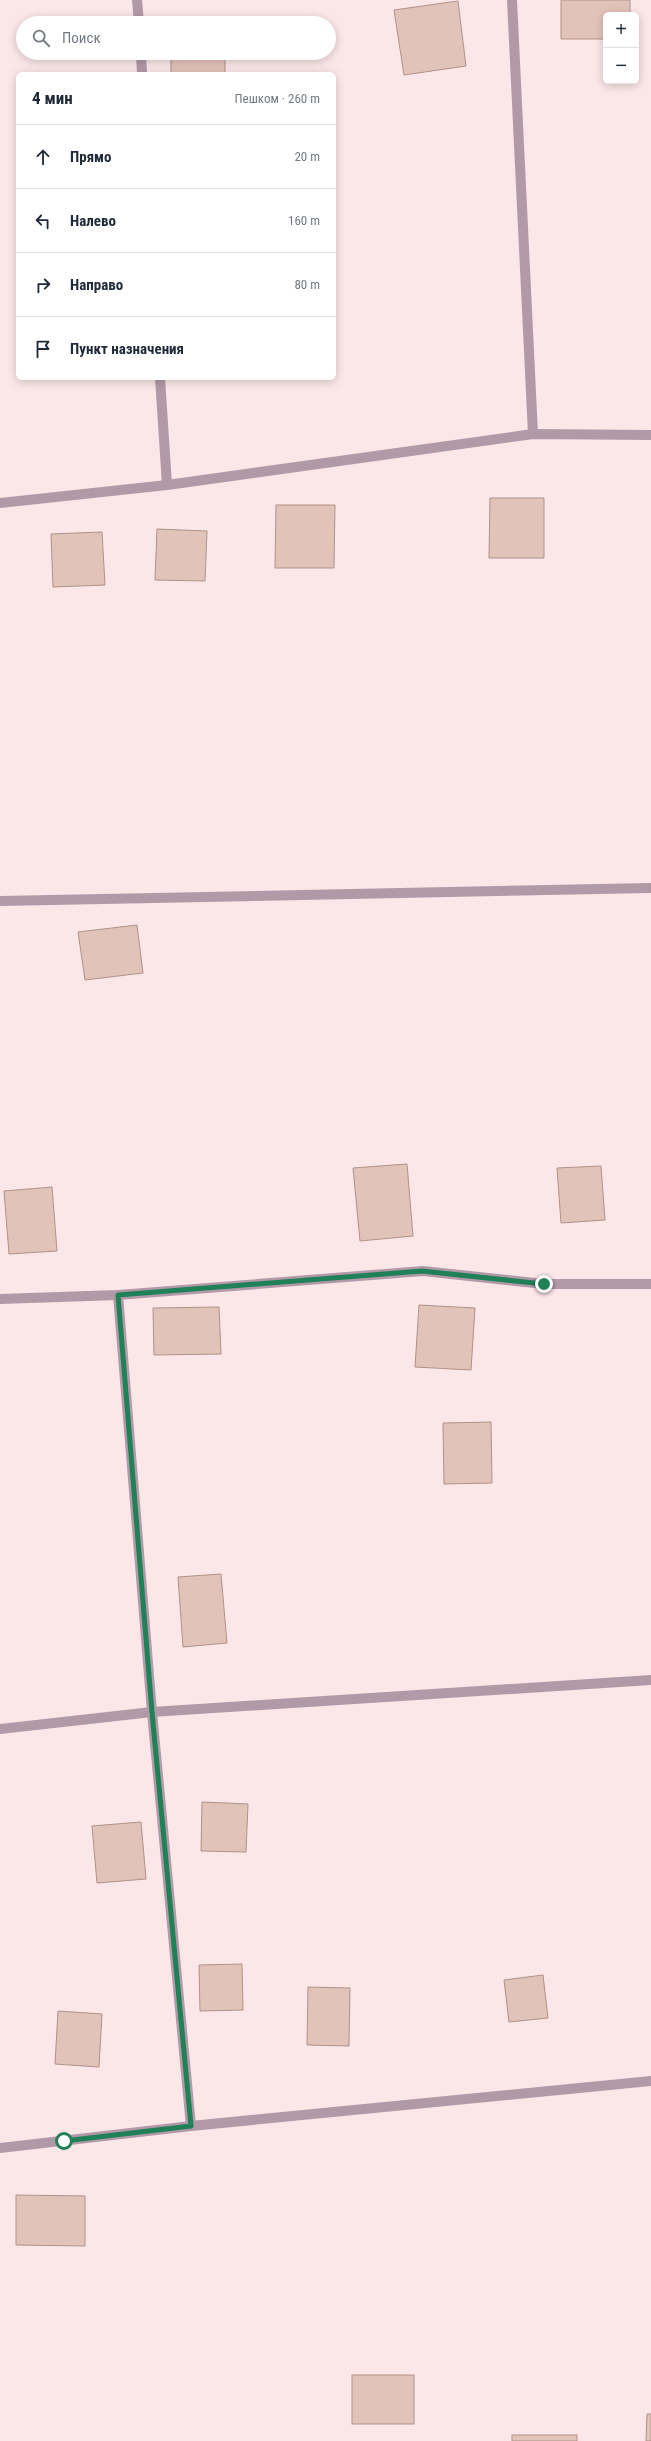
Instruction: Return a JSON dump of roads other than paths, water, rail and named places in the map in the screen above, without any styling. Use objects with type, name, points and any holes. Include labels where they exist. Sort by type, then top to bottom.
[{"type":"street","points":[[137,0],[138,16]]},
{"type":"street","points":[[512,0],[533,434]]},
{"type":"street","points":[[141,60],[142,72]]},
{"type":"street","points":[[160,380],[167,486]]},
{"type":"street","points":[[0,503],[167,486],[533,434],[651,435]]},
{"type":"street","points":[[0,901],[651,888]]},
{"type":"street","points":[[0,1299],[118,1295],[422,1271],[544,1284],[651,1284]]},
{"type":"street","points":[[118,1295],[152,1712],[191,2126]]},
{"type":"street","points":[[0,1729],[152,1712],[651,1680]]},
{"type":"street","points":[[0,2148],[191,2126],[651,2081]]}]
